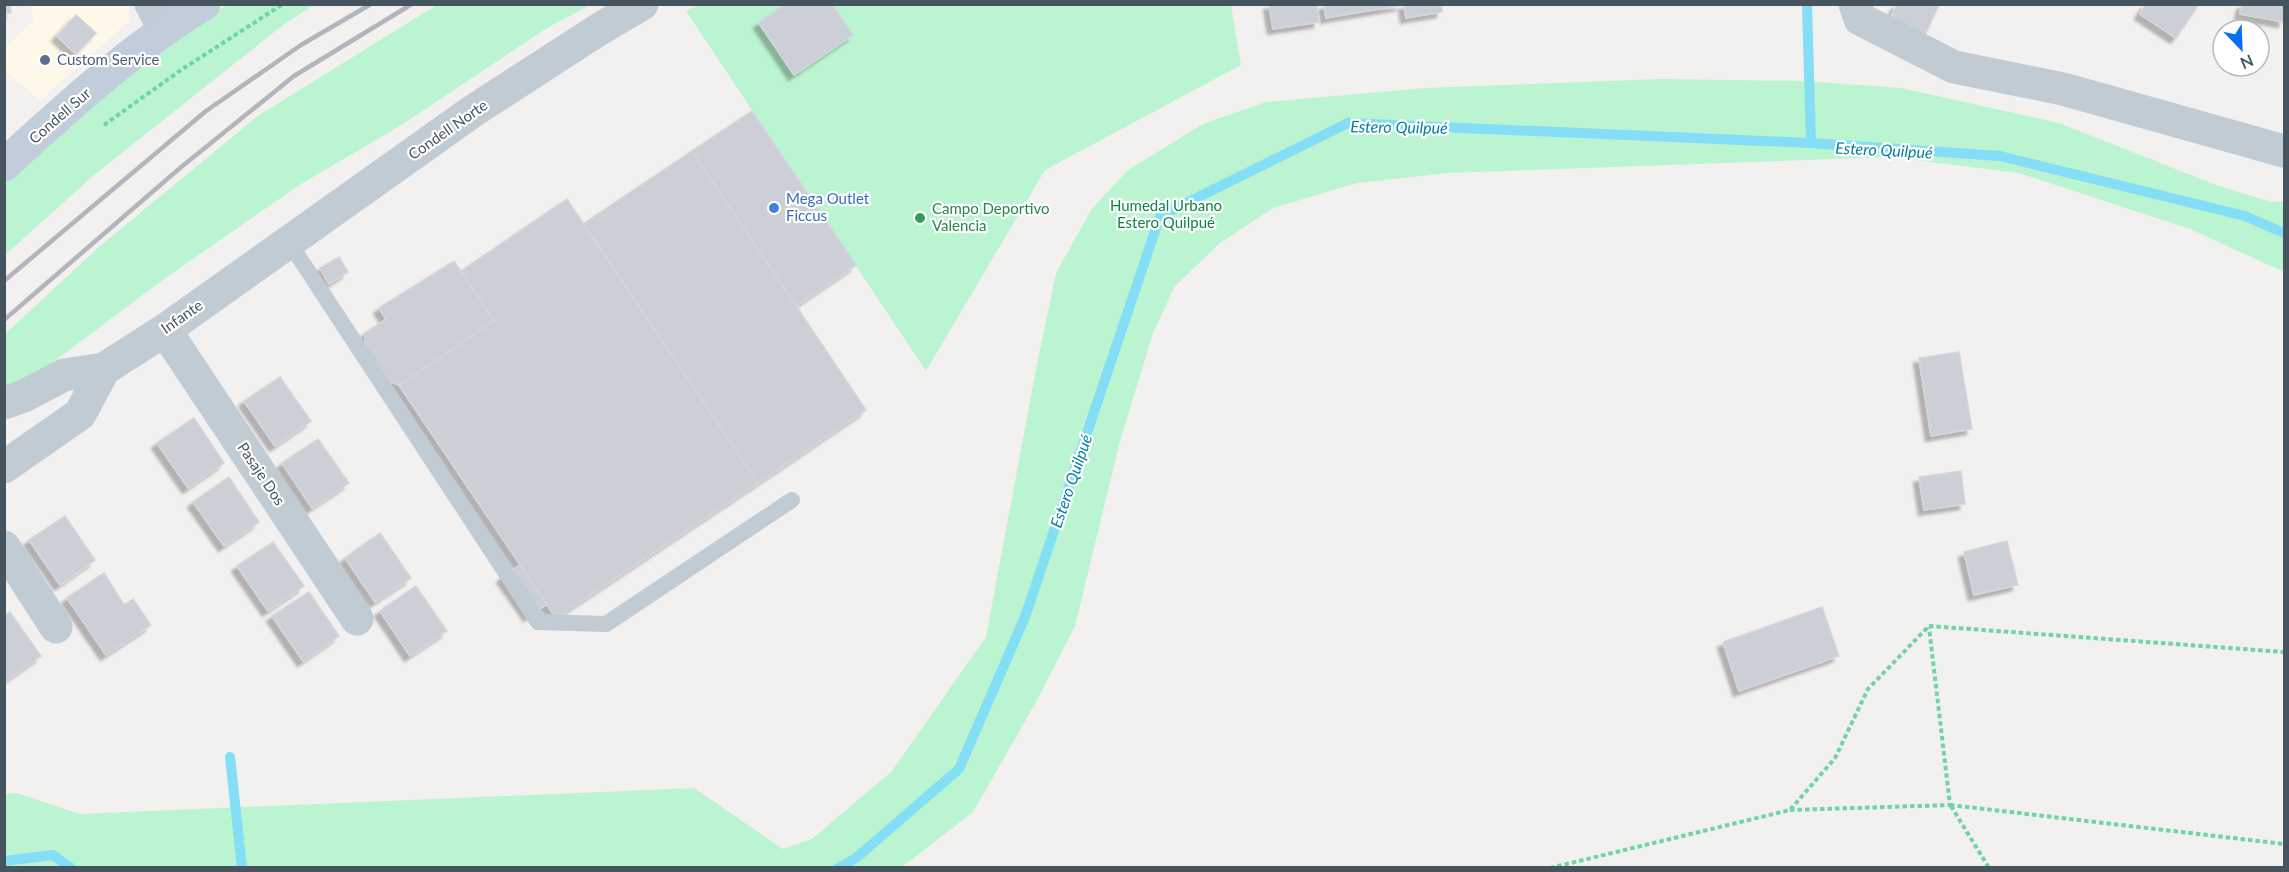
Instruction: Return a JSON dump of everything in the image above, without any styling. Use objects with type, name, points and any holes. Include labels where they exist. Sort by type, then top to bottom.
[{"type":"street","name":"Condell Sur","points":[[4,165],[158,17],[204,4]]},
{"type":"street","name":"Condell Norte","points":[[259,263],[473,111],[642,4]]},
{"type":"street","points":[[1855,4],[1860,19],[1954,67],[2063,89],[2284,151]]},
{"type":"street","name":"Infante","points":[[4,403],[24,396],[64,375],[104,369],[165,330],[259,263]]},
{"type":"street","name":"Pasaje Dos","points":[[165,330],[357,619]]},
{"type":"street","name":"Infante","points":[[4,467],[80,414],[104,369]]},
{"type":"street","points":[[4,547],[56,627]]},
{"type":"lane","points":[[289,242],[538,622],[606,624],[792,500]]},
{"type":"path","points":[[104,125],[181,69],[283,4]]},
{"type":"path","points":[[1929,626],[2284,652]]},
{"type":"path","points":[[1929,626],[1950,805],[1989,867]]},
{"type":"path","points":[[1790,810],[1835,758],[1868,689],[1929,626]]},
{"type":"path","points":[[1550,867],[1790,810],[1950,805],[2284,844]]},
{"type":"shaded area","name":"Custom Service","points":[[31,5],[129,5],[129,21],[40,101],[5,71],[5,48],[33,22]]},
{"type":"green space","name":"Campo Deportivo Valencia","points":[[701,4],[1231,5],[1241,65],[1045,170],[926,371],[686,11]]},
{"type":"green space","points":[[228,5],[314,5],[283,25],[93,176],[5,255],[5,181],[59,129],[211,14]]},
{"type":"green space","points":[[437,5],[590,5],[547,28],[403,124],[298,186],[164,279],[40,372],[5,389],[5,334],[100,246],[259,115]]},
{"type":"green space","name":"Humedal Urbano Estero Quilpué","points":[[1661,79],[1806,81],[1901,88],[2059,123],[2216,185],[2271,202],[2284,201],[2284,272],[2190,229],[2019,173],[1890,157],[1447,173],[1357,183],[1273,208],[1220,243],[1175,286],[1153,333],[1120,441],[1075,626],[1036,702],[973,812],[902,867],[5,867],[5,794],[17,793],[80,814],[694,788],[783,849],[812,839],[892,771],[986,637],[1056,273],[1091,210],[1128,170],[1203,124],[1266,102],[1424,88]]},
{"type":"building","points":[[4,4],[10,4],[11,13],[4,13]]},
{"type":"building","points":[[786,4],[832,4],[853,35],[794,75],[759,23]]},
{"type":"building","points":[[1269,4],[1317,4],[1319,22],[1273,29]]},
{"type":"building","points":[[1324,4],[1401,4],[1401,5],[1326,18]]},
{"type":"building","points":[[1404,4],[1441,4],[1442,12],[1406,18]]},
{"type":"building","points":[[1897,4],[1939,5],[1923,39],[1888,23]]},
{"type":"building","points":[[2146,4],[2199,4],[2176,38],[2140,14]]},
{"type":"building","points":[[2242,4],[2284,4],[2284,22],[2240,14]]},
{"type":"building","points":[[76,15],[96,33],[76,54],[57,36]]},
{"type":"building","name":"Mega Outlet Ficcus","points":[[752,111],[856,265],[796,306],[692,151]]},
{"type":"building","points":[[692,151],[866,410],[758,483],[583,224]]},
{"type":"building","points":[[567,199],[758,483],[556,618],[399,385],[494,321],[461,271]]},
{"type":"building","points":[[339,257],[348,272],[329,284],[320,268]]},
{"type":"building","points":[[454,261],[494,321],[399,385],[384,380],[366,350],[365,333],[386,319],[379,308]]},
{"type":"building","points":[[1959,352],[1972,429],[1931,436],[1919,358]]},
{"type":"building","points":[[280,377],[311,421],[275,446],[244,401]]},
{"type":"building","points":[[194,418],[224,463],[188,488],[157,443]]},
{"type":"building","points":[[318,439],[349,483],[312,508],[282,463]]},
{"type":"building","points":[[1961,471],[1965,504],[1924,510],[1919,477]]},
{"type":"building","points":[[229,477],[259,522],[224,546],[193,502]]},
{"type":"building","points":[[65,516],[95,560],[60,585],[29,540]]},
{"type":"building","points":[[380,533],[411,578],[375,602],[345,558]]},
{"type":"building","points":[[2007,541],[2018,585],[1974,595],[1964,552]]},
{"type":"building","points":[[273,542],[304,586],[268,611],[237,566]]},
{"type":"building","points":[[520,565],[547,604],[529,616],[502,577]]},
{"type":"building","points":[[104,573],[124,605],[133,599],[151,625],[106,655],[67,598]]},
{"type":"building","points":[[416,586],[447,631],[410,656],[380,611]]},
{"type":"building","points":[[309,592],[339,636],[303,661],[272,616]]},
{"type":"building","points":[[1822,607],[1839,656],[1739,691],[1723,642]]},
{"type":"building","points":[[10,612],[41,656],[5,681],[4,616]]},
{"type":"waterway","points":[[1807,4],[1811,143]]},
{"type":"waterway","name":"Estero Quilpué","points":[[838,868],[856,858],[959,769],[1025,617],[1160,216],[1348,123],[1811,143],[2000,156],[2245,216],[2284,233]]},
{"type":"waterway","points":[[230,757],[242,868]]},
{"type":"waterway","name":"Estero Quilpué","points":[[4,861],[53,855],[71,868]]},
{"type":"railway","points":[[4,281],[206,111],[301,45],[371,4]]},
{"type":"railway","points":[[4,320],[180,168],[294,76],[412,4]]},
{"type":"place","name":"Custom Service","points":[[45,60]]},
{"type":"place","name":"Mega Outlet Ficcus","points":[[774,208]]},
{"type":"place","name":"Campo Deportivo Valencia","points":[[920,218]]}]
